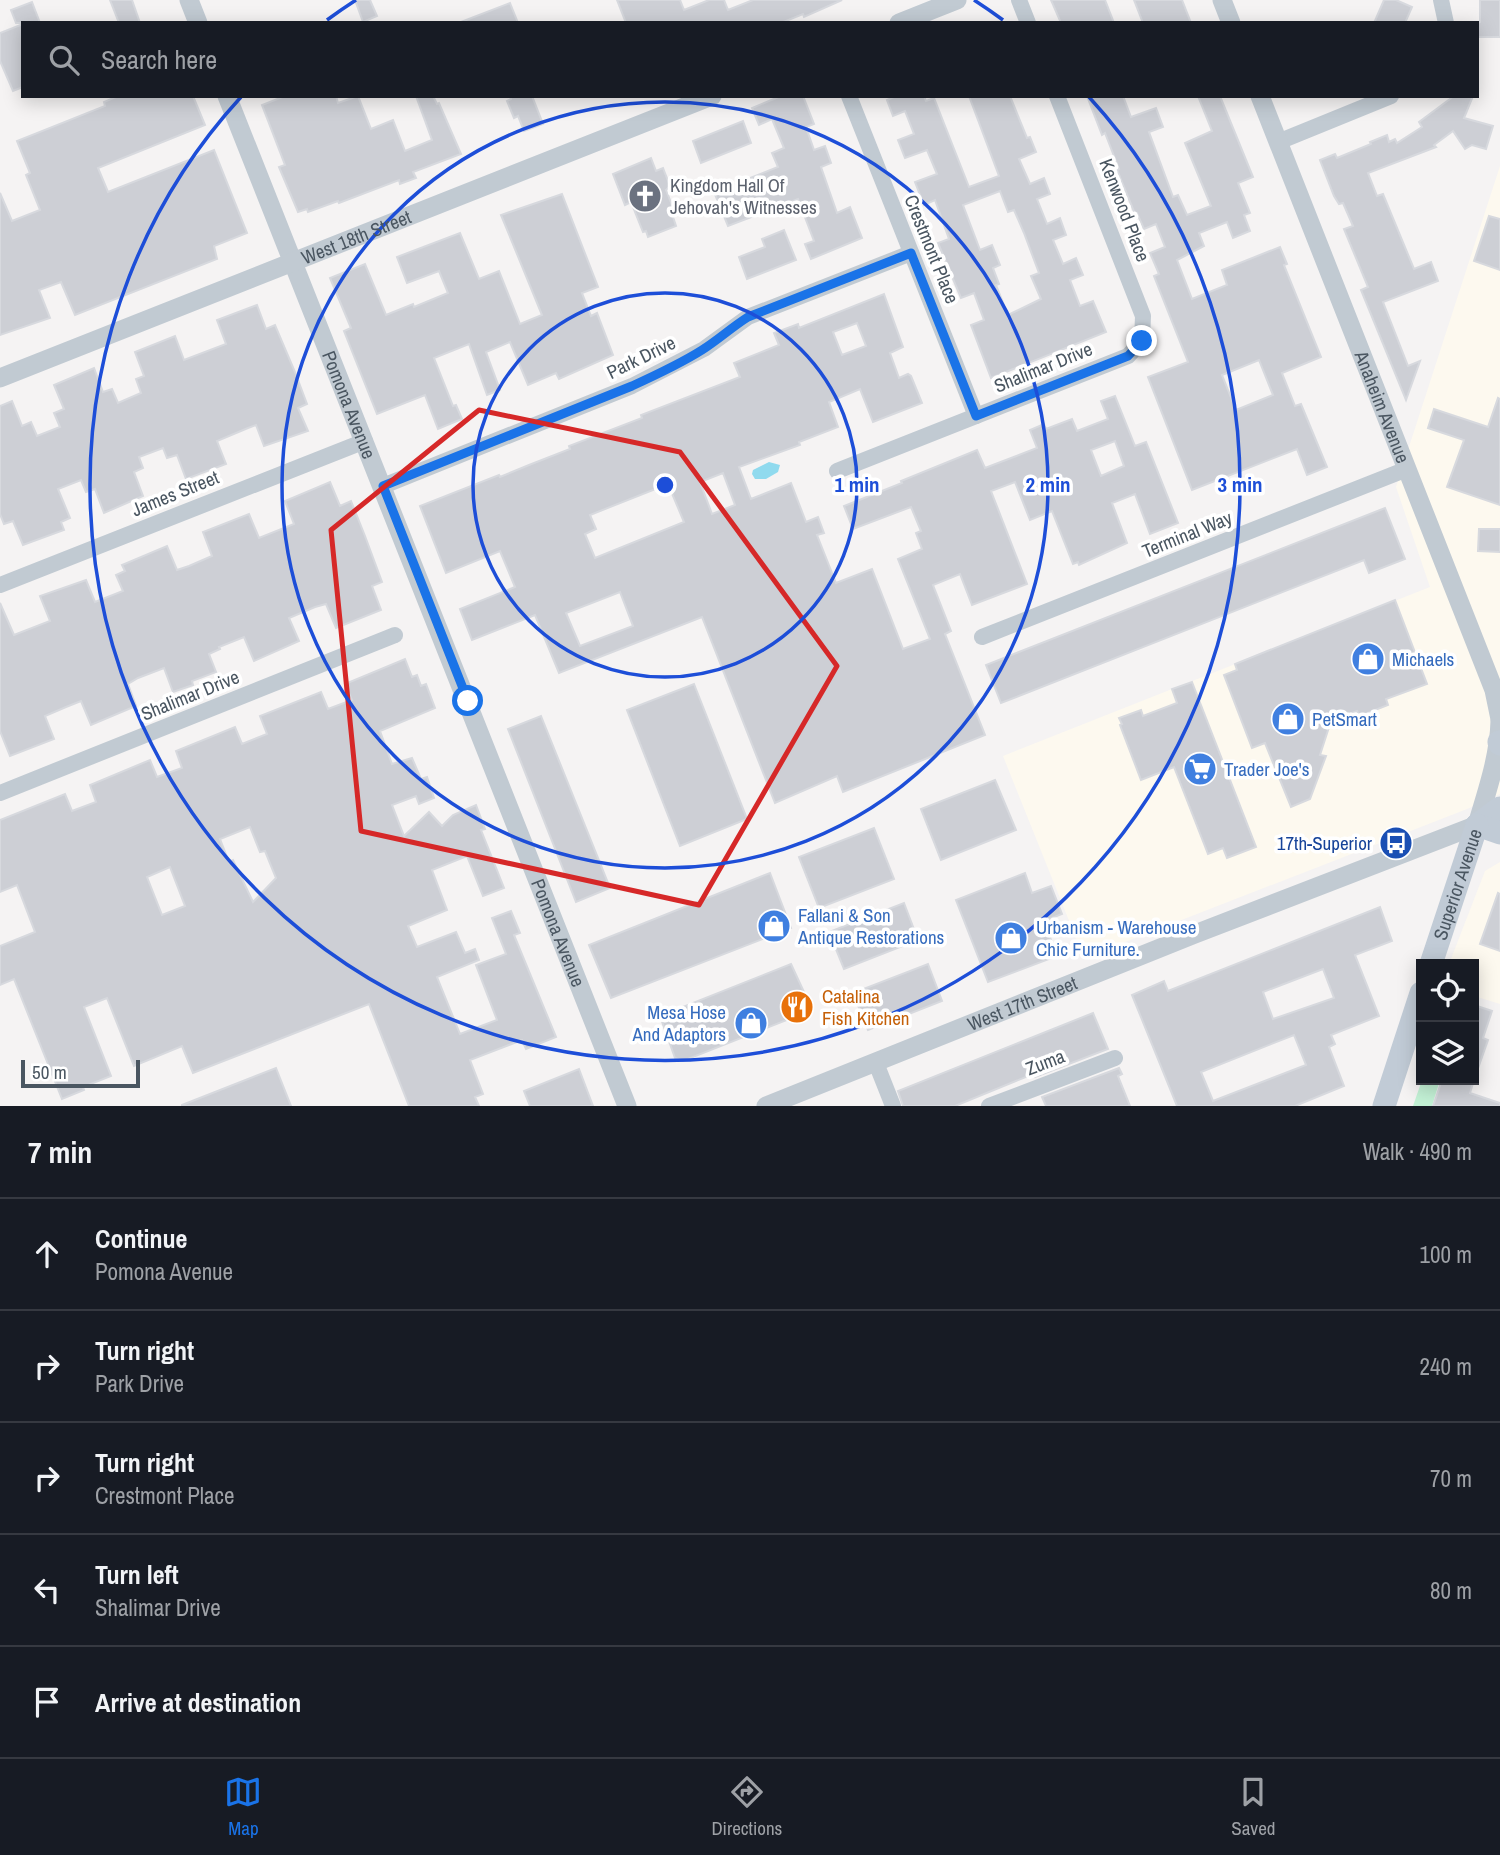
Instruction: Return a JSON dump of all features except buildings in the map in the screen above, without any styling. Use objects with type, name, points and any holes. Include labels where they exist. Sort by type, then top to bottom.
[{"type":"main road","points":[[1477,825],[1500,808]]},
{"type":"main road","points":[[1477,825],[1500,833]]},
{"type":"main road","name":"Superior Avenue","points":[[1433,959],[1477,825]]},
{"type":"main road","points":[[1384,1106],[1416,1008]]},
{"type":"street","points":[[189,0],[197,21]]},
{"type":"street","points":[[902,21],[922,6],[957,0]]},
{"type":"street","points":[[1019,0],[1027,21]]},
{"type":"street","points":[[1222,0],[1230,21]]},
{"type":"street","points":[[1441,0],[1446,21]]},
{"type":"street","name":"Pomona Avenue","points":[[228,98],[627,1106]]},
{"type":"street","name":"West 18th Street","points":[[0,378],[707,98]]},
{"type":"street","name":"Crestmont Place","points":[[850,98],[976,416]]},
{"type":"street","name":"Kenwood Place","points":[[1058,98],[1143,316],[1142,341]]},
{"type":"street","name":"Anaheim Avenue","points":[[1261,98],[1407,469],[1494,670],[1500,732]]},
{"type":"street","points":[[1278,142],[1386,98]]},
{"type":"street","name":"Park Drive","points":[[383,486],[632,386],[672,368],[704,349],[748,317],[911,253]]},
{"type":"street","name":"Shalimar Drive","points":[[837,471],[1128,356],[1142,341]]},
{"type":"street","name":"James Street","points":[[0,585],[365,440]]},
{"type":"street","name":"Terminal Way","points":[[982,637],[1407,469]]},
{"type":"street","name":"Shalimar Drive","points":[[0,793],[395,635]]},
{"type":"street","name":"Superior Avenue","points":[[1477,825],[1500,732]]},
{"type":"street","name":"West 17th Street","points":[[766,1106],[1195,934],[1477,825]]},
{"type":"street","name":"Zuma","points":[[989,1106],[1115,1058]]},
{"type":"street","points":[[876,1063],[893,1106]]},
{"type":"highlighted area","points":[[479,410],[680,452],[837,666],[699,905],[361,831],[331,530]]},
{"type":"shaded area","points":[[1500,166],[1500,794],[1084,958],[1003,756],[1430,587],[1396,487]]},
{"type":"shaded area","points":[[1500,862],[1500,1004],[1479,998],[1479,959],[1451,959],[1485,871]]},
{"type":"green space","points":[[1420,1085],[1438,1085],[1432,1106],[1413,1106]]},
{"type":"water","points":[[769,462],[780,465],[778,472],[766,479],[755,479],[753,470]]},
{"type":"place","name":"Kingdom Hall Of Jehovah's Witnesses","points":[[645,196]]},
{"type":"place","name":"Michaels","points":[[1368,659]]},
{"type":"place","name":"PetSmart","points":[[1288,719]]},
{"type":"place","name":"Trader Joe's","points":[[1200,769]]},
{"type":"place","name":"17th-Superior","points":[[1396,843]]},
{"type":"place","name":"Fallani & Son Antique Restorations","points":[[774,926]]},
{"type":"place","name":"Urbanism - Warehouse Chic Furniture.","points":[[1011,938]]},
{"type":"place","name":"Catalina Fish Kitchen","points":[[797,1007]]},
{"type":"place","name":"Mesa Hose And Adaptors","points":[[751,1023]]},
{"type":"route","points":[[468,701],[383,486],[632,386],[672,368],[704,349],[748,317],[911,253],[976,416],[1128,356],[1142,341]]}]
